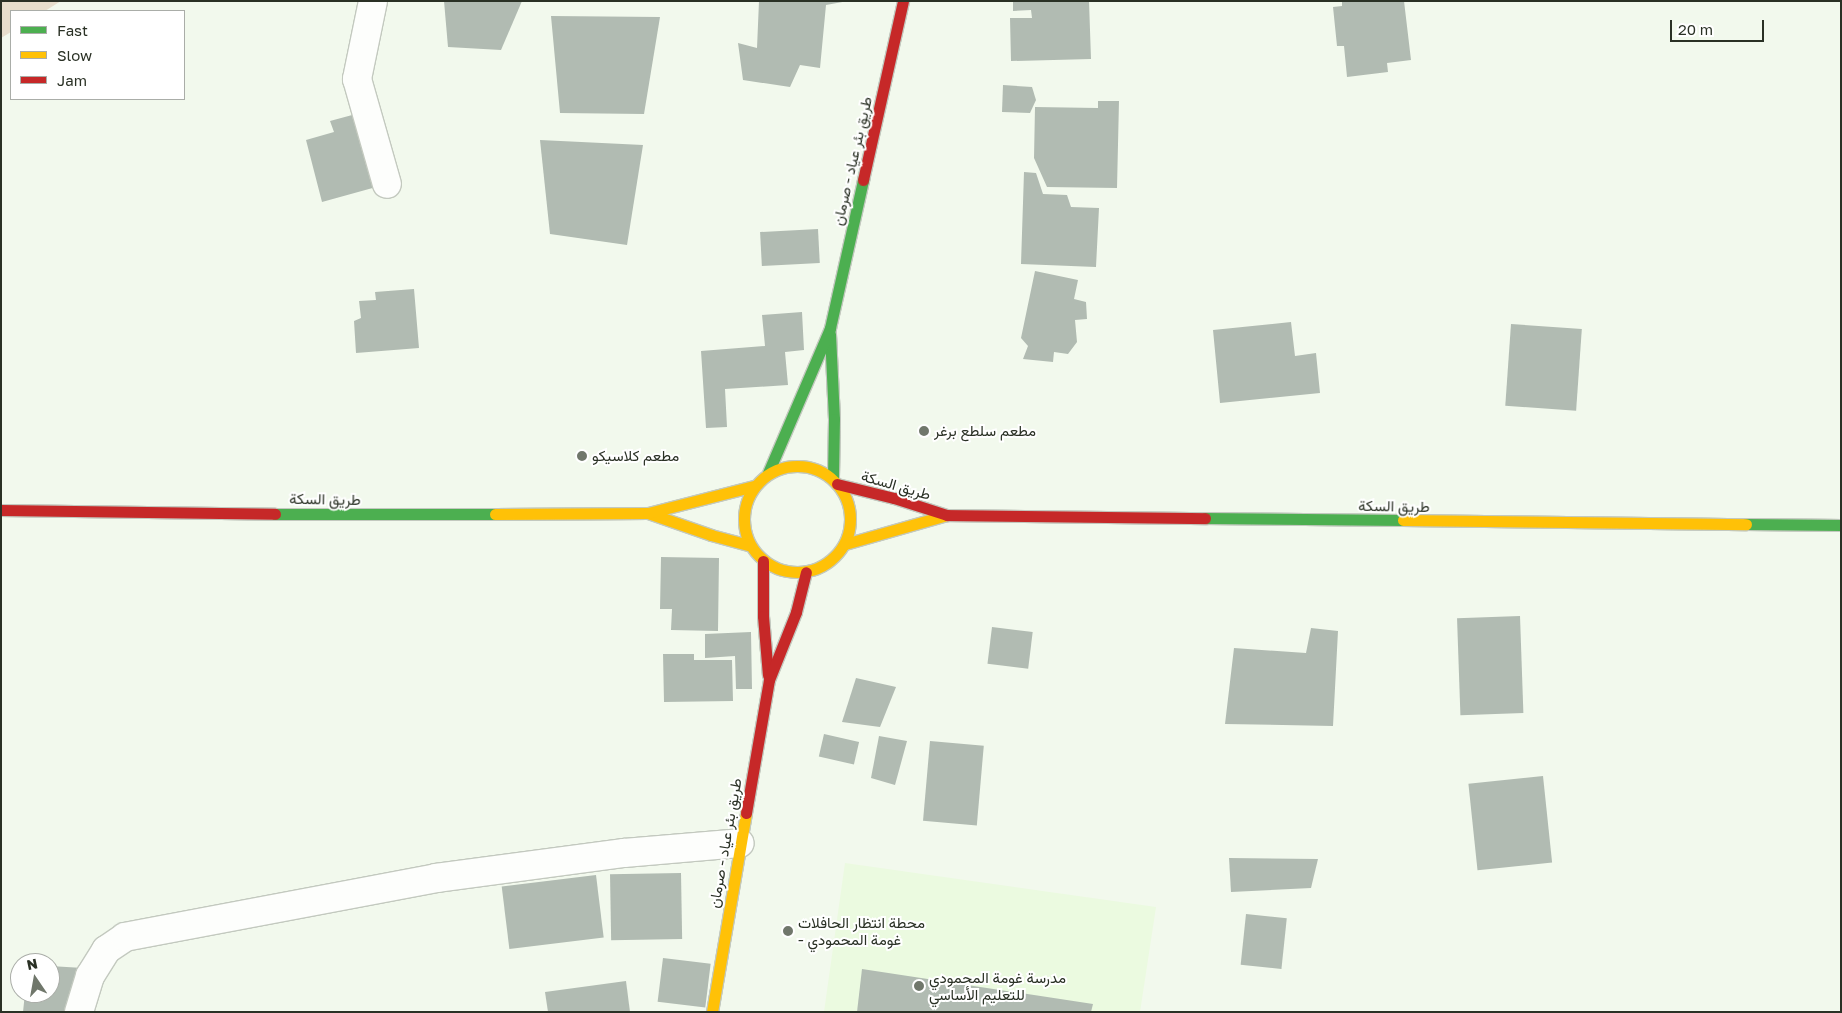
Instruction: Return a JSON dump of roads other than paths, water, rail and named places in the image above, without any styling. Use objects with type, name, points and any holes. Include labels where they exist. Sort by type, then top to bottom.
[{"type":"main road","name":"طريق بئر عياد - صرمان","points":[[830,328],[903,1]]},
{"type":"main road","points":[[768,473],[830,328]]},
{"type":"main road","points":[[830,328],[835,481],[846,499],[850,516],[845,544],[835,558],[806,572],[783,571],[763,561],[749,545],[743,526],[744,505],[754,486],[768,473],[786,466],[805,466],[835,481]]},
{"type":"main road","name":"طريق السكة","points":[[835,481],[947,515]]},
{"type":"main road","points":[[648,513],[754,486]]},
{"type":"main road","name":"طريق السكة","points":[[1,510],[378,515],[648,513]]},
{"type":"main road","points":[[648,513],[711,535],[749,545]]},
{"type":"main road","name":"طريق السكة","points":[[845,544],[947,515],[1841,525]]},
{"type":"main road","points":[[763,561],[763,616],[769,680]]},
{"type":"main road","points":[[769,680],[796,612],[806,572]]},
{"type":"main road","name":"طريق بئر عياد - صرمان","points":[[712,1012],[769,680]]},
{"type":"street","points":[[373,1],[357,79],[387,184]]},
{"type":"street","points":[[79,1012],[90,976],[106,950],[125,937],[436,878],[624,853],[740,843]]},
{"type":"place","name":"مطعم سلطع برغر","points":[[924,431]]},
{"type":"place","name":"مطعم كلاسيكو","points":[[582,456]]},
{"type":"place","name":"محطة انتظار الحافلات - غومة المحمودي","points":[[788,931]]},
{"type":"place","name":"مدرسة غومة المحمودي للتعليم الأساسي","points":[[919,986]]}]
